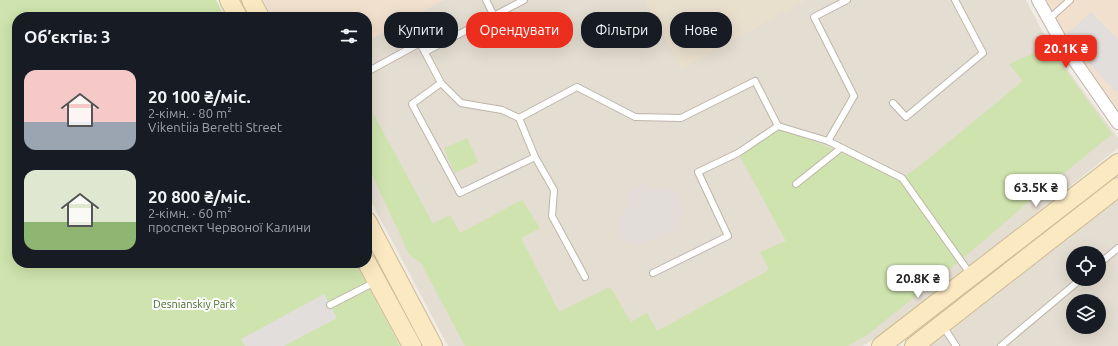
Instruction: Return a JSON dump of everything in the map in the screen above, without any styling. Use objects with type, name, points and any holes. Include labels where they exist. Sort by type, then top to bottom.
[{"type":"main road","points":[[229,0],[235,12]]},
{"type":"main road","points":[[251,0],[257,12]]},
{"type":"main road","points":[[881,346],[1118,163]]},
{"type":"main road","points":[[914,346],[1118,187]]},
{"type":"main road","points":[[372,230],[433,346]]},
{"type":"main road","points":[[370,268],[412,346]]},
{"type":"street","points":[[1038,0],[1061,41],[1117,117]]},
{"type":"lane","points":[[486,0],[492,12]]},
{"type":"lane","points":[[502,12],[524,0]]},
{"type":"lane","points":[[832,0],[835,6]]},
{"type":"lane","points":[[828,141],[854,96],[814,17],[847,0]]},
{"type":"lane","points":[[893,103],[906,117],[983,53],[955,0]]},
{"type":"lane","points":[[1048,20],[1070,0]]},
{"type":"lane","points":[[425,52],[466,31]]},
{"type":"lane","points":[[372,69],[420,43],[441,83],[461,103],[502,110],[519,118],[534,157],[554,190],[552,216],[585,277]]},
{"type":"lane","points":[[519,118],[577,87],[635,117],[681,118],[755,82],[778,126],[828,141],[902,178],[972,276]]},
{"type":"lane","points":[[441,83],[412,104],[460,193],[534,157]]},
{"type":"lane","points":[[653,273],[728,236],[698,172],[738,153],[778,126]]},
{"type":"lane","points":[[796,184],[842,148]]},
{"type":"lane","points":[[1106,258],[1118,248]]},
{"type":"lane","points":[[330,305],[377,281]]},
{"type":"lane","points":[[1001,346],[1073,286]]},
{"type":"lane","points":[[942,324],[956,346]]},
{"type":"shaded area","points":[[263,0],[443,0],[421,12],[384,12],[384,32],[372,38],[372,12],[269,12]]},
{"type":"shaded area","points":[[443,0],[1026,0],[1050,46],[1118,138],[1118,148],[906,317],[863,346],[448,346],[372,203],[372,38],[384,32],[384,48],[458,48],[458,12],[421,12]]},
{"type":"shaded area","points":[[644,0],[806,0],[732,41],[732,12],[670,12],[670,48],[719,48],[681,69],[662,34],[662,12],[650,12]]},
{"type":"shaded area","points":[[1041,0],[1118,0],[1118,115],[1063,38]]},
{"type":"shaded area","points":[[1091,12],[1118,40],[1118,90],[1116,92],[1064,37]]},
{"type":"shaded area","points":[[647,182],[652,190],[657,188],[669,189],[678,194],[683,205],[683,216],[672,232],[652,241],[636,245],[617,237],[619,218],[630,202],[626,193]]},
{"type":"shaded area","points":[[1118,196],[1118,346],[926,346],[942,336]]},
{"type":"shaded area","points":[[324,294],[337,318],[284,346],[245,346],[241,339]]},
{"type":"green space","name":"Desnianskiy Park","points":[[0,0],[216,0],[222,12],[12,12],[12,268],[359,268],[400,346],[0,346]]},
{"type":"green space","points":[[1049,47],[1112,134],[1026,204],[961,260],[867,335],[848,346],[465,346],[421,263],[409,254],[372,175],[372,111],[433,224],[450,215],[460,233],[522,200],[540,228],[521,238],[559,312],[610,287],[631,322],[647,313],[657,331],[769,270],[760,252],[786,241],[738,153],[778,126],[902,178],[922,164],[1023,81],[1009,64]]},
{"type":"green space","points":[[467,138],[478,162],[455,173],[444,148]]}]
